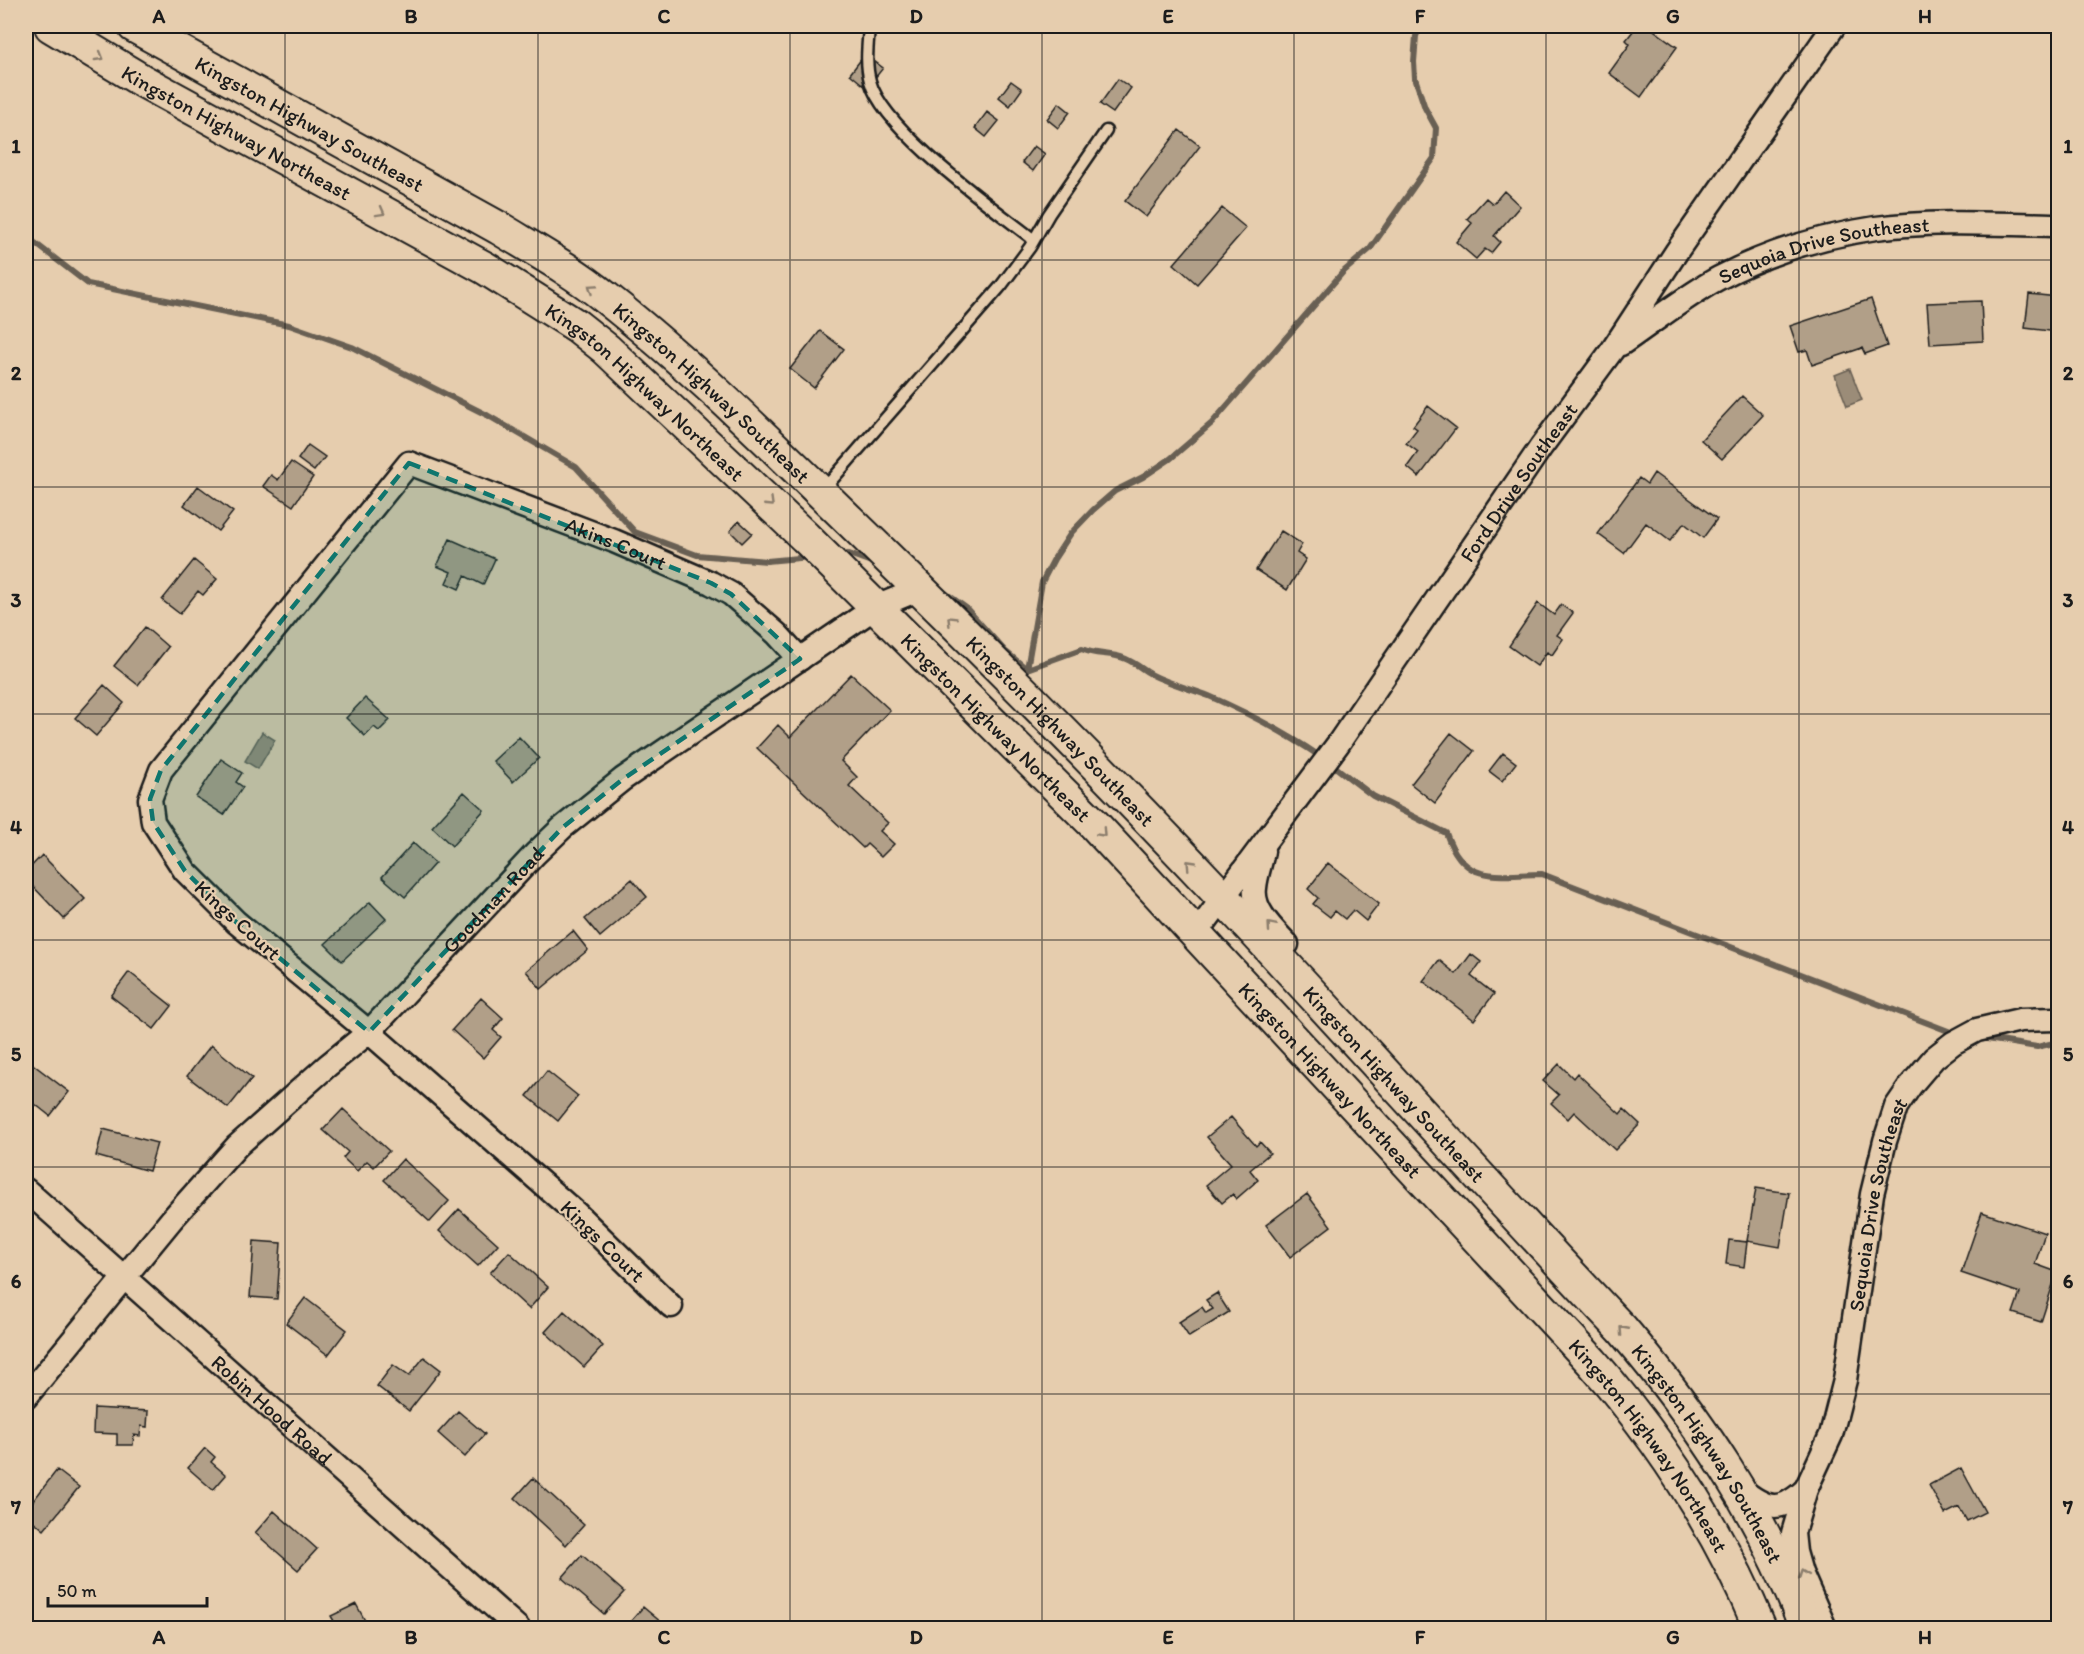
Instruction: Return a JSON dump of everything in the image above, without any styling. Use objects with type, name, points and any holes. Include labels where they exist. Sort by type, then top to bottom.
[{"type":"main road","name":"Kingston Highway Northeast","points":[[51,26],[141,80],[485,268],[577,326],[642,381],[876,607],[1092,822],[1619,1392],[1661,1449],[1705,1516],[1739,1580],[1760,1629]]},
{"type":"main road","name":"Kingston Highway Southeast","points":[[134,26],[499,228],[603,295],[701,380],[820,493],[920,589],[1223,898],[1622,1329],[1660,1374],[1699,1427],[1736,1485],[1767,1537],[1806,1629]]},
{"type":"street","name":"Ford Drive Southeast","points":[[1196,934],[1338,744],[1534,457],[1613,349],[1677,251],[1834,26]]},
{"type":"street","name":"Sequoia Drive Southeast","points":[[1613,349],[1718,278],[1769,255],[1818,240],[1876,228],[1953,224],[2058,225]]},
{"type":"street","name":"Akins Court","points":[[409,463],[614,541],[711,583],[731,594],[777,634],[800,659]]},
{"type":"street","name":"Kings Court","points":[[409,463],[161,770],[150,799],[153,822],[185,871],[236,921],[369,1032],[577,1214],[671,1306]]},
{"type":"street","name":"Goodman Road","points":[[26,1397],[172,1219],[237,1146],[369,1032],[562,828],[623,779],[876,607],[920,589]]},
{"type":"street","points":[[1266,838],[1254,889],[1256,901],[1264,919],[1328,990],[1397,1088]]},
{"type":"street","name":"Sequoia Drive Southeast","points":[[1825,1629],[1795,1552],[1793,1533],[1806,1489],[1831,1435],[1845,1380],[1872,1194],[1896,1107],[1934,1058],[1953,1043],[1977,1030],[2020,1020],[2058,1019]]},
{"type":"street","name":"Robin Hood Road","points":[[26,1190],[518,1629]]},
{"type":"street","points":[[1736,1485],[1758,1502],[1768,1506],[1782,1506],[1795,1500],[1806,1489]]},
{"type":"street","points":[[482,1596],[491,1629]]},
{"type":"lane","points":[[869,26],[867,58],[870,82],[880,104],[891,118],[956,178],[1034,240]]},
{"type":"lane","points":[[820,493],[1001,286],[1106,131]]},
{"type":"highlighted area","points":[[409,463],[711,583],[731,594],[800,659],[623,779],[562,828],[369,1032],[236,922],[185,871],[153,822],[150,799],[161,770]]},
{"type":"shaded area","points":[[1850,369],[1862,400],[1847,406],[1835,375]]},
{"type":"shaded area","points":[[262,732],[275,740],[258,769],[245,761]]},
{"type":"building","points":[[1637,26],[1648,26],[1677,47],[1641,97],[1609,73],[1630,44],[1626,40]]},
{"type":"building","points":[[1967,26],[2003,26],[2003,31],[1967,29]]},
{"type":"building","points":[[865,54],[883,68],[867,88],[850,74]]},
{"type":"building","points":[[1118,79],[1131,88],[1113,113],[1100,104]]},
{"type":"building","points":[[1011,81],[1022,89],[1010,106],[999,97]]},
{"type":"building","points":[[1059,103],[1070,112],[1058,128],[1047,119]]},
{"type":"building","points":[[987,112],[999,121],[986,137],[975,128]]},
{"type":"building","points":[[1179,130],[1200,146],[1146,217],[1125,201]]},
{"type":"building","points":[[1034,146],[1045,154],[1033,171],[1022,162]]},
{"type":"building","points":[[1504,191],[1520,206],[1494,236],[1500,242],[1491,253],[1485,249],[1476,259],[1456,242],[1472,223],[1467,219],[1486,198],[1493,204]]},
{"type":"building","points":[[1222,208],[1246,228],[1197,284],[1174,264]]},
{"type":"building","points":[[2029,294],[2058,297],[2058,332],[2025,328]]},
{"type":"building","points":[[1871,299],[1887,346],[1865,354],[1862,348],[1812,365],[1807,350],[1799,352],[1790,326]]},
{"type":"building","points":[[1981,301],[1983,341],[1930,344],[1927,303]]},
{"type":"building","points":[[820,331],[844,349],[814,388],[790,369]]},
{"type":"building","points":[[1742,396],[1763,415],[1722,459],[1701,440]]},
{"type":"building","points":[[1428,406],[1456,428],[1419,477],[1407,467],[1418,452],[1406,443],[1417,429],[1413,426]]},
{"type":"building","points":[[308,445],[325,457],[314,471],[298,459]]},
{"type":"building","points":[[291,462],[313,477],[293,506],[263,486],[271,475],[278,480]]},
{"type":"building","points":[[1654,473],[1717,519],[1703,538],[1684,523],[1670,541],[1646,523],[1624,553],[1598,534],[1639,478],[1647,484]]},
{"type":"building","points":[[198,486],[233,512],[218,531],[184,505]]},
{"type":"building","points":[[739,521],[752,533],[742,543],[730,531]]},
{"type":"building","points":[[1281,531],[1302,544],[1297,553],[1306,559],[1287,590],[1256,570]]},
{"type":"building","points":[[450,539],[495,559],[483,585],[465,576],[459,589],[446,583],[451,572],[437,566]]},
{"type":"building","points":[[194,560],[217,579],[203,595],[198,591],[180,614],[162,600]]},
{"type":"building","points":[[1538,603],[1554,615],[1561,605],[1573,613],[1557,635],[1563,639],[1552,655],[1547,652],[1537,666],[1509,646]]},
{"type":"building","points":[[145,627],[168,647],[138,685],[114,666]]},
{"type":"building","points":[[851,674],[890,710],[841,761],[857,777],[849,786],[888,823],[880,831],[894,844],[881,857],[867,844],[863,848],[757,748],[778,725],[790,737]]},
{"type":"building","points":[[104,685],[124,703],[96,736],[75,718]]},
{"type":"building","points":[[365,698],[390,720],[379,731],[374,727],[365,736],[346,718]]},
{"type":"building","points":[[1451,733],[1474,751],[1435,803],[1411,784]]},
{"type":"building","points":[[519,737],[539,758],[513,782],[493,761]]},
{"type":"building","points":[[1503,753],[1516,763],[1502,781],[1489,771]]},
{"type":"building","points":[[221,759],[242,773],[236,782],[243,787],[224,815],[196,797]]},
{"type":"building","points":[[464,792],[484,810],[452,846],[432,827]]},
{"type":"building","points":[[413,843],[435,863],[405,897],[382,877]]},
{"type":"building","points":[[42,855],[85,899],[64,919],[26,879],[26,872]]},
{"type":"building","points":[[1328,863],[1379,904],[1366,921],[1353,910],[1345,919],[1335,911],[1330,917],[1313,904],[1318,898],[1308,889]]},
{"type":"building","points":[[632,879],[647,897],[600,937],[585,919]]},
{"type":"building","points":[[370,902],[386,919],[342,961],[325,944]]},
{"type":"building","points":[[573,931],[588,950],[541,989],[526,971]]},
{"type":"building","points":[[1471,954],[1481,962],[1471,976],[1494,994],[1474,1020],[1423,981],[1439,960],[1456,974]]},
{"type":"building","points":[[129,972],[172,1006],[154,1029],[111,996]]},
{"type":"building","points":[[481,998],[503,1018],[493,1030],[501,1037],[483,1058],[452,1030]]},
{"type":"building","points":[[211,1045],[252,1078],[228,1108],[187,1076]]},
{"type":"building","points":[[26,1059],[69,1092],[50,1116],[26,1097]]},
{"type":"building","points":[[1559,1064],[1573,1078],[1577,1073],[1620,1114],[1624,1109],[1640,1124],[1615,1150],[1574,1112],[1568,1119],[1551,1103],[1559,1095],[1543,1081]]},
{"type":"building","points":[[547,1071],[578,1096],[558,1121],[527,1096]]},
{"type":"building","points":[[343,1109],[389,1151],[374,1167],[367,1161],[357,1171],[343,1158],[348,1152],[323,1130]]},
{"type":"building","points":[[1231,1117],[1256,1146],[1260,1142],[1270,1153],[1250,1170],[1258,1180],[1236,1199],[1233,1194],[1222,1203],[1206,1185],[1231,1164],[1207,1137]]},
{"type":"building","points":[[103,1129],[157,1143],[149,1171],[96,1156]]},
{"type":"building","points":[[403,1159],[449,1201],[430,1222],[384,1180]]},
{"type":"building","points":[[1756,1188],[1789,1193],[1780,1247],[1747,1241]]},
{"type":"building","points":[[1307,1194],[1331,1226],[1290,1257],[1266,1225]]},
{"type":"building","points":[[459,1209],[498,1244],[478,1266],[439,1231]]},
{"type":"building","points":[[1982,1212],[2045,1233],[2035,1264],[2057,1272],[2041,1322],[2013,1313],[2020,1293],[1961,1273]]},
{"type":"building","points":[[1729,1240],[1747,1242],[1744,1267],[1726,1264]]},
{"type":"building","points":[[254,1241],[281,1243],[277,1299],[250,1297]]},
{"type":"building","points":[[509,1252],[548,1287],[529,1309],[490,1273]]},
{"type":"building","points":[[1217,1293],[1229,1312],[1189,1337],[1179,1322],[1202,1307],[1206,1313],[1213,1309],[1206,1300]]},
{"type":"building","points":[[305,1298],[347,1330],[328,1355],[286,1323]]},
{"type":"building","points":[[564,1311],[603,1346],[584,1367],[545,1332]]},
{"type":"building","points":[[424,1357],[441,1370],[409,1411],[377,1386],[393,1365],[409,1376]]},
{"type":"building","points":[[94,1408],[148,1411],[147,1427],[141,1426],[140,1436],[134,1435],[133,1445],[117,1445],[117,1434],[93,1433]]},
{"type":"building","points":[[458,1411],[485,1434],[465,1457],[438,1433]]},
{"type":"building","points":[[205,1448],[215,1457],[211,1462],[226,1475],[213,1490],[188,1468]]},
{"type":"building","points":[[1961,1468],[1985,1512],[1967,1521],[1959,1507],[1945,1514],[1929,1485]]},
{"type":"building","points":[[57,1470],[79,1487],[44,1530],[26,1515],[26,1510]]},
{"type":"building","points":[[533,1478],[584,1525],[566,1545],[515,1498]]},
{"type":"building","points":[[274,1511],[317,1549],[298,1570],[255,1533]]},
{"type":"building","points":[[582,1555],[624,1592],[604,1614],[562,1578]]},
{"type":"building","points":[[356,1604],[369,1628],[338,1628],[331,1616]]},
{"type":"building","points":[[643,1607],[668,1628],[625,1628]]},
{"type":"waterway","points":[[1027,669],[1042,582],[1071,533],[1115,491],[1143,477],[1170,459],[1212,423],[1343,272],[1370,249],[1434,158],[1436,128],[1425,108],[1415,78],[1416,36],[1421,26]]},
{"type":"waterway","points":[[26,236],[88,284],[289,325],[352,347],[487,415],[576,467],[635,532],[697,555],[767,561],[810,557]]},
{"type":"waterway","points":[[838,555],[849,554],[874,563]]},
{"type":"waterway","points":[[937,587],[966,608],[1005,651],[1027,669]]},
{"type":"waterway","points":[[1027,669],[1082,649],[1093,653],[1115,655],[1155,676],[1209,696],[1252,716],[1321,757]]},
{"type":"waterway","points":[[1330,763],[1373,796],[1446,833],[1462,862],[1472,869],[1496,875],[1542,874],[1956,1034]]},
{"type":"waterway","points":[[1981,1038],[2037,1047],[2058,1042]]}]
